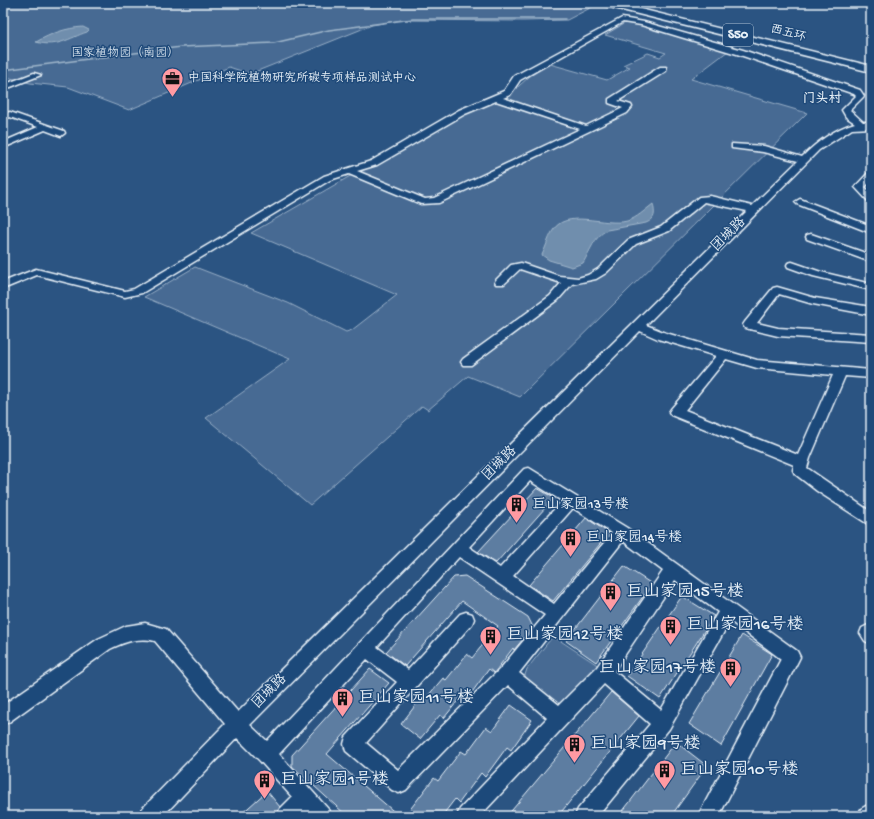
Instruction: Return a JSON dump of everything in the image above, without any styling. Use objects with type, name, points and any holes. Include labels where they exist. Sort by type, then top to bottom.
[{"type":"highway","name":"西五环","points":[[605,3],[871,69]]},
{"type":"highway","name":"西五环","points":[[625,3],[871,63]]},
{"type":"street","points":[[3,286],[36,272],[125,294],[138,291],[327,178],[374,163],[462,112],[506,93],[517,78],[622,20],[642,23],[740,52],[857,92],[860,96],[846,110],[849,115],[865,124]]},
{"type":"street","points":[[349,171],[424,202],[436,202],[584,129],[624,111],[628,107],[612,101],[663,69]]},
{"type":"street","points":[[3,88],[37,75]]},
{"type":"street","points":[[496,98],[582,126],[584,129]]},
{"type":"street","points":[[3,117],[10,114],[61,133]]},
{"type":"street","name":"团城路","points":[[148,816],[237,725],[816,148],[850,126],[865,124]]},
{"type":"street","points":[[3,145],[44,127]]},
{"type":"street","points":[[735,146],[764,150],[804,160]]},
{"type":"street","points":[[871,175],[860,187],[871,199]]},
{"type":"street","points":[[500,282],[515,267],[521,266],[557,279],[569,281],[578,281],[592,277],[602,271],[632,242],[665,228],[677,221],[702,199],[710,199],[754,210]]},
{"type":"street","points":[[800,202],[871,230]]},
{"type":"street","points":[[811,237],[871,259]]},
{"type":"street","points":[[792,265],[817,274],[871,287]]},
{"type":"street","points":[[467,362],[554,298],[569,281]]},
{"type":"street","points":[[871,311],[813,300],[777,290],[749,325],[778,332],[866,339],[871,338]]},
{"type":"street","points":[[639,326],[662,336],[757,364],[871,374]]},
{"type":"street","points":[[723,355],[676,412],[802,462]]},
{"type":"street","points":[[841,371],[802,462],[800,470],[822,488],[871,520]]},
{"type":"street","points":[[267,754],[529,473],[622,532],[791,657],[708,816]]},
{"type":"street","points":[[502,577],[572,500]]},
{"type":"street","points":[[466,619],[353,744],[399,783],[507,674],[622,532]]},
{"type":"street","points":[[458,548],[555,613]]},
{"type":"street","points":[[467,816],[603,673],[673,570]]},
{"type":"street","points":[[585,816],[663,723],[728,610]]},
{"type":"street","points":[[3,716],[104,644],[126,634],[146,631],[160,634],[237,725],[267,754],[321,816]]},
{"type":"street","points":[[366,648],[409,681]]},
{"type":"street","points":[[603,673],[663,723]]},
{"type":"street","points":[[507,674],[560,717]]},
{"type":"street","points":[[287,816],[306,798]]},
{"type":"street","points":[[868,816],[871,813]]},
{"type":"green space","name":"国家植物园（南园）","points":[[3,3],[582,3],[594,6],[567,20],[401,20],[372,25],[250,74],[229,67],[129,110],[68,87],[30,83],[3,76]]},
{"type":"green space","points":[[625,23],[655,27],[728,51],[691,79],[807,113],[520,397],[468,376],[428,410],[422,406],[310,505],[206,418],[290,359],[144,297],[195,267],[288,303],[346,332],[352,330],[397,295],[251,233],[352,175],[378,164],[468,112],[510,94],[530,76],[550,64],[607,80],[630,67],[623,65],[648,53],[660,57],[666,53],[605,35]]},
{"type":"green space","points":[[553,636],[602,668],[567,711],[526,681],[525,675],[527,669]]},
{"type":"shaded area","points":[[83,27],[89,30],[63,42],[44,44],[36,42],[71,28]]},
{"type":"shaded area","points":[[653,204],[654,215],[652,220],[646,223],[607,230],[602,233],[595,241],[583,263],[572,267],[549,260],[542,255],[552,232],[558,225],[566,221],[586,219],[608,222],[627,221],[638,216]]},
{"type":"building","name":"巨山家园13号楼","points":[[537,488],[554,498],[496,563],[478,552]]},
{"type":"building","name":"巨山家园14号楼","points":[[586,518],[609,533],[553,601],[529,585]]},
{"type":"building","name":"巨山家园15号楼","points":[[624,566],[652,584],[596,662],[566,641]]},
{"type":"building","name":"巨山家园12号楼","points":[[465,576],[528,617],[533,627],[514,650],[513,648],[494,673],[489,669],[470,695],[465,692],[444,718],[440,715],[420,739],[401,724],[418,702],[421,704],[443,678],[446,680],[467,654],[472,658],[498,626],[462,601],[405,666],[386,652],[454,577]]},
{"type":"building","name":"巨山家园16号楼","points":[[682,596],[714,616],[660,699],[627,676]]},
{"type":"building","name":"巨山家园17号楼","points":[[742,635],[772,654],[721,746],[689,724]]},
{"type":"building","name":"巨山家园11号楼","points":[[370,669],[389,683],[327,754],[399,816],[347,816],[292,766],[292,755]]},
{"type":"building","name":"巨山家园9号楼","points":[[611,692],[639,716],[558,816],[507,816]]},
{"type":"building","name":"巨山家园11号楼","points":[[511,705],[532,720],[511,750],[507,747],[485,777],[481,773],[459,803],[455,799],[442,816],[405,816],[434,778],[438,781],[461,751],[466,754],[486,727],[492,731]]},
{"type":"building","name":"巨山家园10号楼","points":[[676,742],[707,766],[671,816],[619,816]]},
{"type":"building","name":"巨山家园1号楼","points":[[267,791],[280,807],[276,816],[239,816]]},
{"type":"waterway","points":[[3,70],[181,47],[274,43],[329,30],[413,19],[565,19]]},
{"type":"place","name":"中国科学院植物研究所碳专项样品测试中心","points":[[172,98]]},
{"type":"place","name":"巨山家园13号楼","points":[[516,524]]},
{"type":"place","name":"巨山家园14号楼","points":[[570,558]]},
{"type":"place","name":"巨山家园15号楼","points":[[610,612]]},
{"type":"place","name":"巨山家园16号楼","points":[[671,646]]},
{"type":"place","name":"巨山家园12号楼","points":[[490,656]]},
{"type":"place","name":"巨山家园17号楼","points":[[731,688]]},
{"type":"place","name":"巨山家园11号楼","points":[[342,718]]},
{"type":"place","name":"巨山家园9号楼","points":[[575,764]]},
{"type":"place","name":"巨山家园10号楼","points":[[664,790]]},
{"type":"place","name":"巨山家园1号楼","points":[[265,800]]},
{"type":"district","name":"门头村","points":[[822,99]]}]
